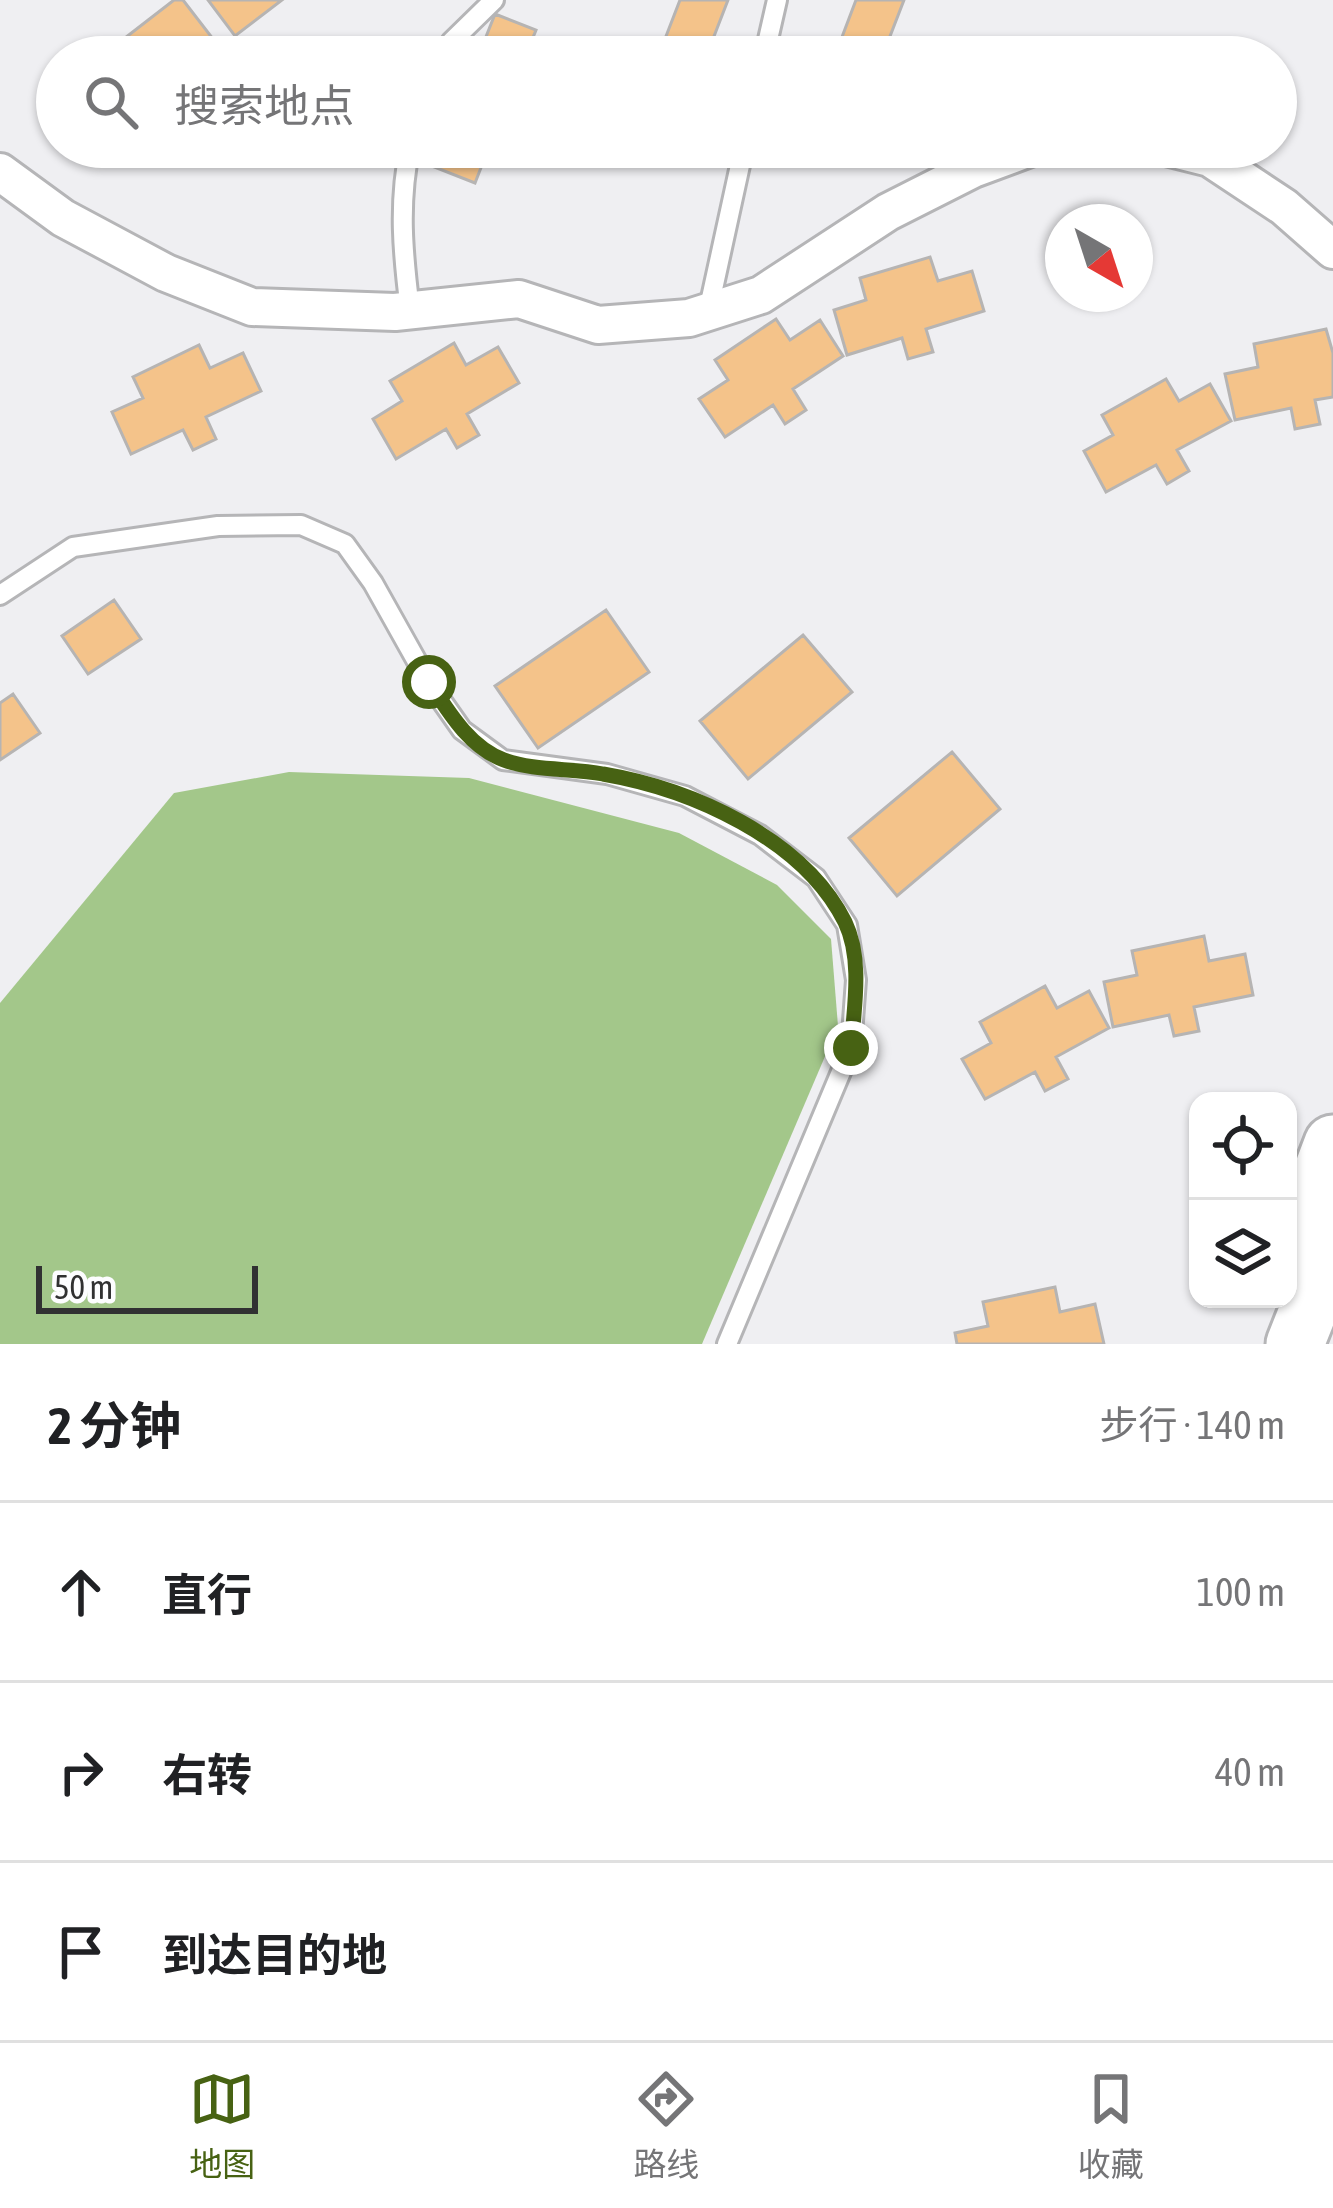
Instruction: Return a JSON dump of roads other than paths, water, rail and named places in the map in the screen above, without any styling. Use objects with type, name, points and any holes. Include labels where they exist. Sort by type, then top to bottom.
[{"type":"main road","points":[[1297,1238],[1333,1144]]},
{"type":"main road","points":[[1295,1344],[1333,1248]]},
{"type":"main road","points":[[1257,1344],[1271,1308]]},
{"type":"street","points":[[0,172],[62,218],[166,273],[252,307],[410,310],[519,298],[598,325],[689,318],[761,295],[888,212],[976,168]]},
{"type":"street","points":[[1225,168],[1284,207],[1333,250]]},
{"type":"lane","points":[[457,36],[494,0]]},
{"type":"lane","points":[[769,36],[777,0]]},
{"type":"lane","points":[[406,168],[400,231],[410,310]]},
{"type":"lane","points":[[708,311],[739,168]]},
{"type":"lane","points":[[0,595],[74,547],[218,526],[301,525],[344,544],[374,584],[461,730],[503,760],[607,774],[686,796],[760,835],[816,878],[847,925],[856,980],[851,1048],[727,1344]]}]
